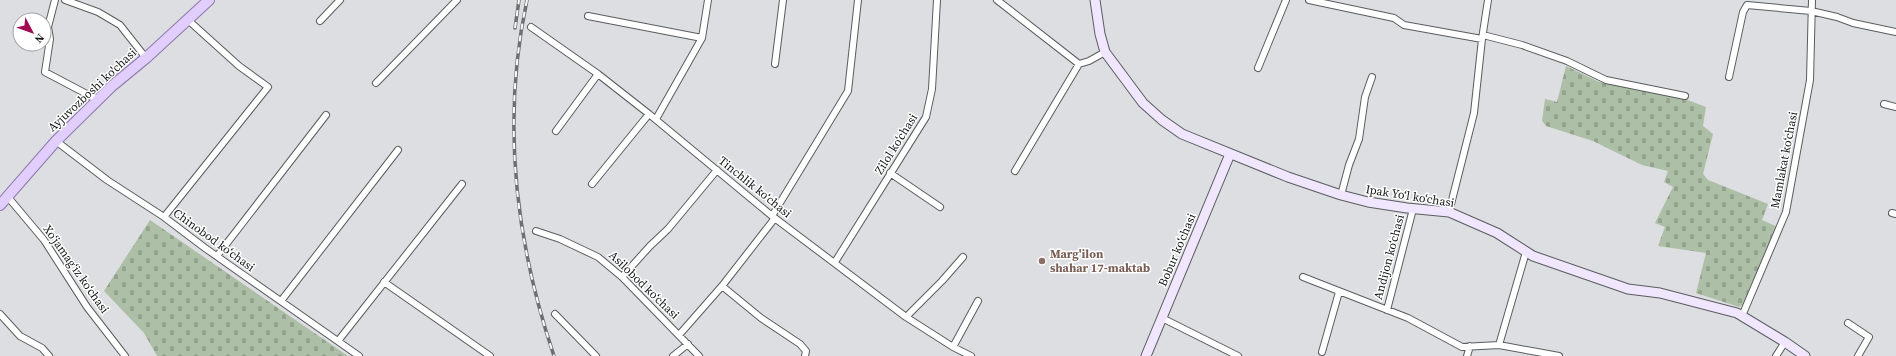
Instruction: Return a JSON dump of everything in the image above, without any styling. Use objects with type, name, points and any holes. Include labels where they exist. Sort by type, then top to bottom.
[{"type":"main road","name":"Ayjuvozboshi ko'chasi","points":[[0,205],[56,141],[98,100],[188,20],[208,0]]},
{"type":"street","points":[[55,0],[48,27],[50,40],[45,72],[98,100]]},
{"type":"street","points":[[65,0],[98,12],[120,26],[146,58]]},
{"type":"street","points":[[320,21],[340,0]]},
{"type":"street","points":[[376,83],[457,0]]},
{"type":"street","points":[[656,119],[702,38],[708,0]]},
{"type":"street","points":[[775,64],[783,0]]},
{"type":"street","points":[[679,335],[722,286],[774,217],[848,91],[858,0]]},
{"type":"street","name":"Zilol ko‘chasi","points":[[834,262],[926,118],[932,89],[937,0]]},
{"type":"street","points":[[997,0],[1080,64]]},
{"type":"street","name":"Ipak Yoʻl koʻchasi","points":[[1095,0],[1100,34],[1106,52],[1143,103],[1162,120],[1182,134],[1230,154],[1341,195],[1368,202],[1413,209],[1449,212],[1497,234],[1533,256],[1628,289],[1660,293],[1742,316],[1805,356]]},
{"type":"street","points":[[1258,68],[1286,0]]},
{"type":"street","points":[[1309,0],[1394,18],[1404,24],[1522,45],[1567,61],[1606,80],[1685,96]]},
{"type":"street","points":[[1449,212],[1474,113],[1482,37],[1488,0]]},
{"type":"street","name":"Mamlakat koʻchasi","points":[[1742,316],[1786,212],[1810,80],[1812,0]]},
{"type":"street","points":[[1729,77],[1743,12],[1747,5],[1811,11],[1837,17],[1853,23],[1896,32]]},
{"type":"street","points":[[588,16],[702,38]]},
{"type":"street","points":[[164,217],[268,86],[239,66],[211,43],[188,20]]},
{"type":"street","name":"Tinchlik koʻchasi","points":[[531,27],[598,74],[656,119],[774,217],[906,317],[953,347],[971,356]]},
{"type":"street","points":[[1015,171],[1080,64],[1106,52]]},
{"type":"street","points":[[556,131],[598,74]]},
{"type":"street","points":[[1341,195],[1349,165],[1359,139],[1365,97],[1372,77]]},
{"type":"street","points":[[1884,104],[1896,107]]},
{"type":"street","points":[[592,184],[649,114]]},
{"type":"street","points":[[216,256],[326,115]]},
{"type":"street","name":"Chinobod koʻchasi","points":[[56,141],[107,180],[164,217],[216,256],[359,356]]},
{"type":"street","points":[[281,301],[398,150]]},
{"type":"street","name":"Bobur koʻchasi","points":[[1146,356],[1230,154]]},
{"type":"street","points":[[622,277],[650,246],[668,229],[717,170]]},
{"type":"street","points":[[890,174],[940,206]]},
{"type":"street","points":[[338,341],[462,184]]},
{"type":"street","name":"Xoʻjamagʻiz koʻchasi","points":[[7,196],[44,240],[87,307],[125,356]]},
{"type":"street","name":"Andijon koʻchasi","points":[[1387,310],[1413,209]]},
{"type":"street","name":"Asilobod koʻchasi","points":[[536,231],[560,239],[598,257],[622,277],[699,356]]},
{"type":"street","points":[[1499,345],[1526,252]]},
{"type":"street","points":[[906,317],[942,281],[963,257]]},
{"type":"street","name":"Andijon koʻchasi","points":[[1303,277],[1387,310],[1428,328],[1451,342],[1462,346],[1499,345],[1559,356]]},
{"type":"street","points":[[384,282],[490,356]]},
{"type":"street","points":[[722,286],[761,318],[800,344],[806,351],[805,356]]},
{"type":"street","points":[[1322,352],[1340,292]]},
{"type":"street","points":[[953,347],[978,301]]},
{"type":"street","points":[[0,314],[20,336],[42,348],[50,356]]},
{"type":"street","points":[[555,314],[596,356]]},
{"type":"street","points":[[1162,318],[1238,356]]},
{"type":"street","points":[[1848,323],[1869,337],[1858,356]]},
{"type":"street","points":[[1776,356],[1785,342]]},
{"type":"street","points":[[673,356],[688,344]]},
{"type":"street","points":[[1467,356],[1470,346]]},
{"type":"green space","points":[[1566,66],[1599,82],[1677,96],[1706,107],[1703,126],[1713,134],[1703,174],[1708,180],[1768,204],[1762,220],[1778,227],[1745,304],[1739,307],[1696,293],[1706,253],[1658,246],[1665,227],[1655,223],[1673,187],[1664,182],[1668,171],[1642,165],[1593,141],[1546,126],[1542,121],[1545,99],[1557,102]]},
{"type":"green space","points":[[150,220],[348,356],[157,356],[144,333],[104,291]]},
{"type":"railway","points":[[515,28],[519,0]]},
{"type":"railway","points":[[527,0],[519,45],[515,90],[514,135],[516,180],[521,224],[530,268],[554,356]]},
{"type":"place","name":"Marg'ilon shahar 17-maktab","points":[[1042,261]]}]
